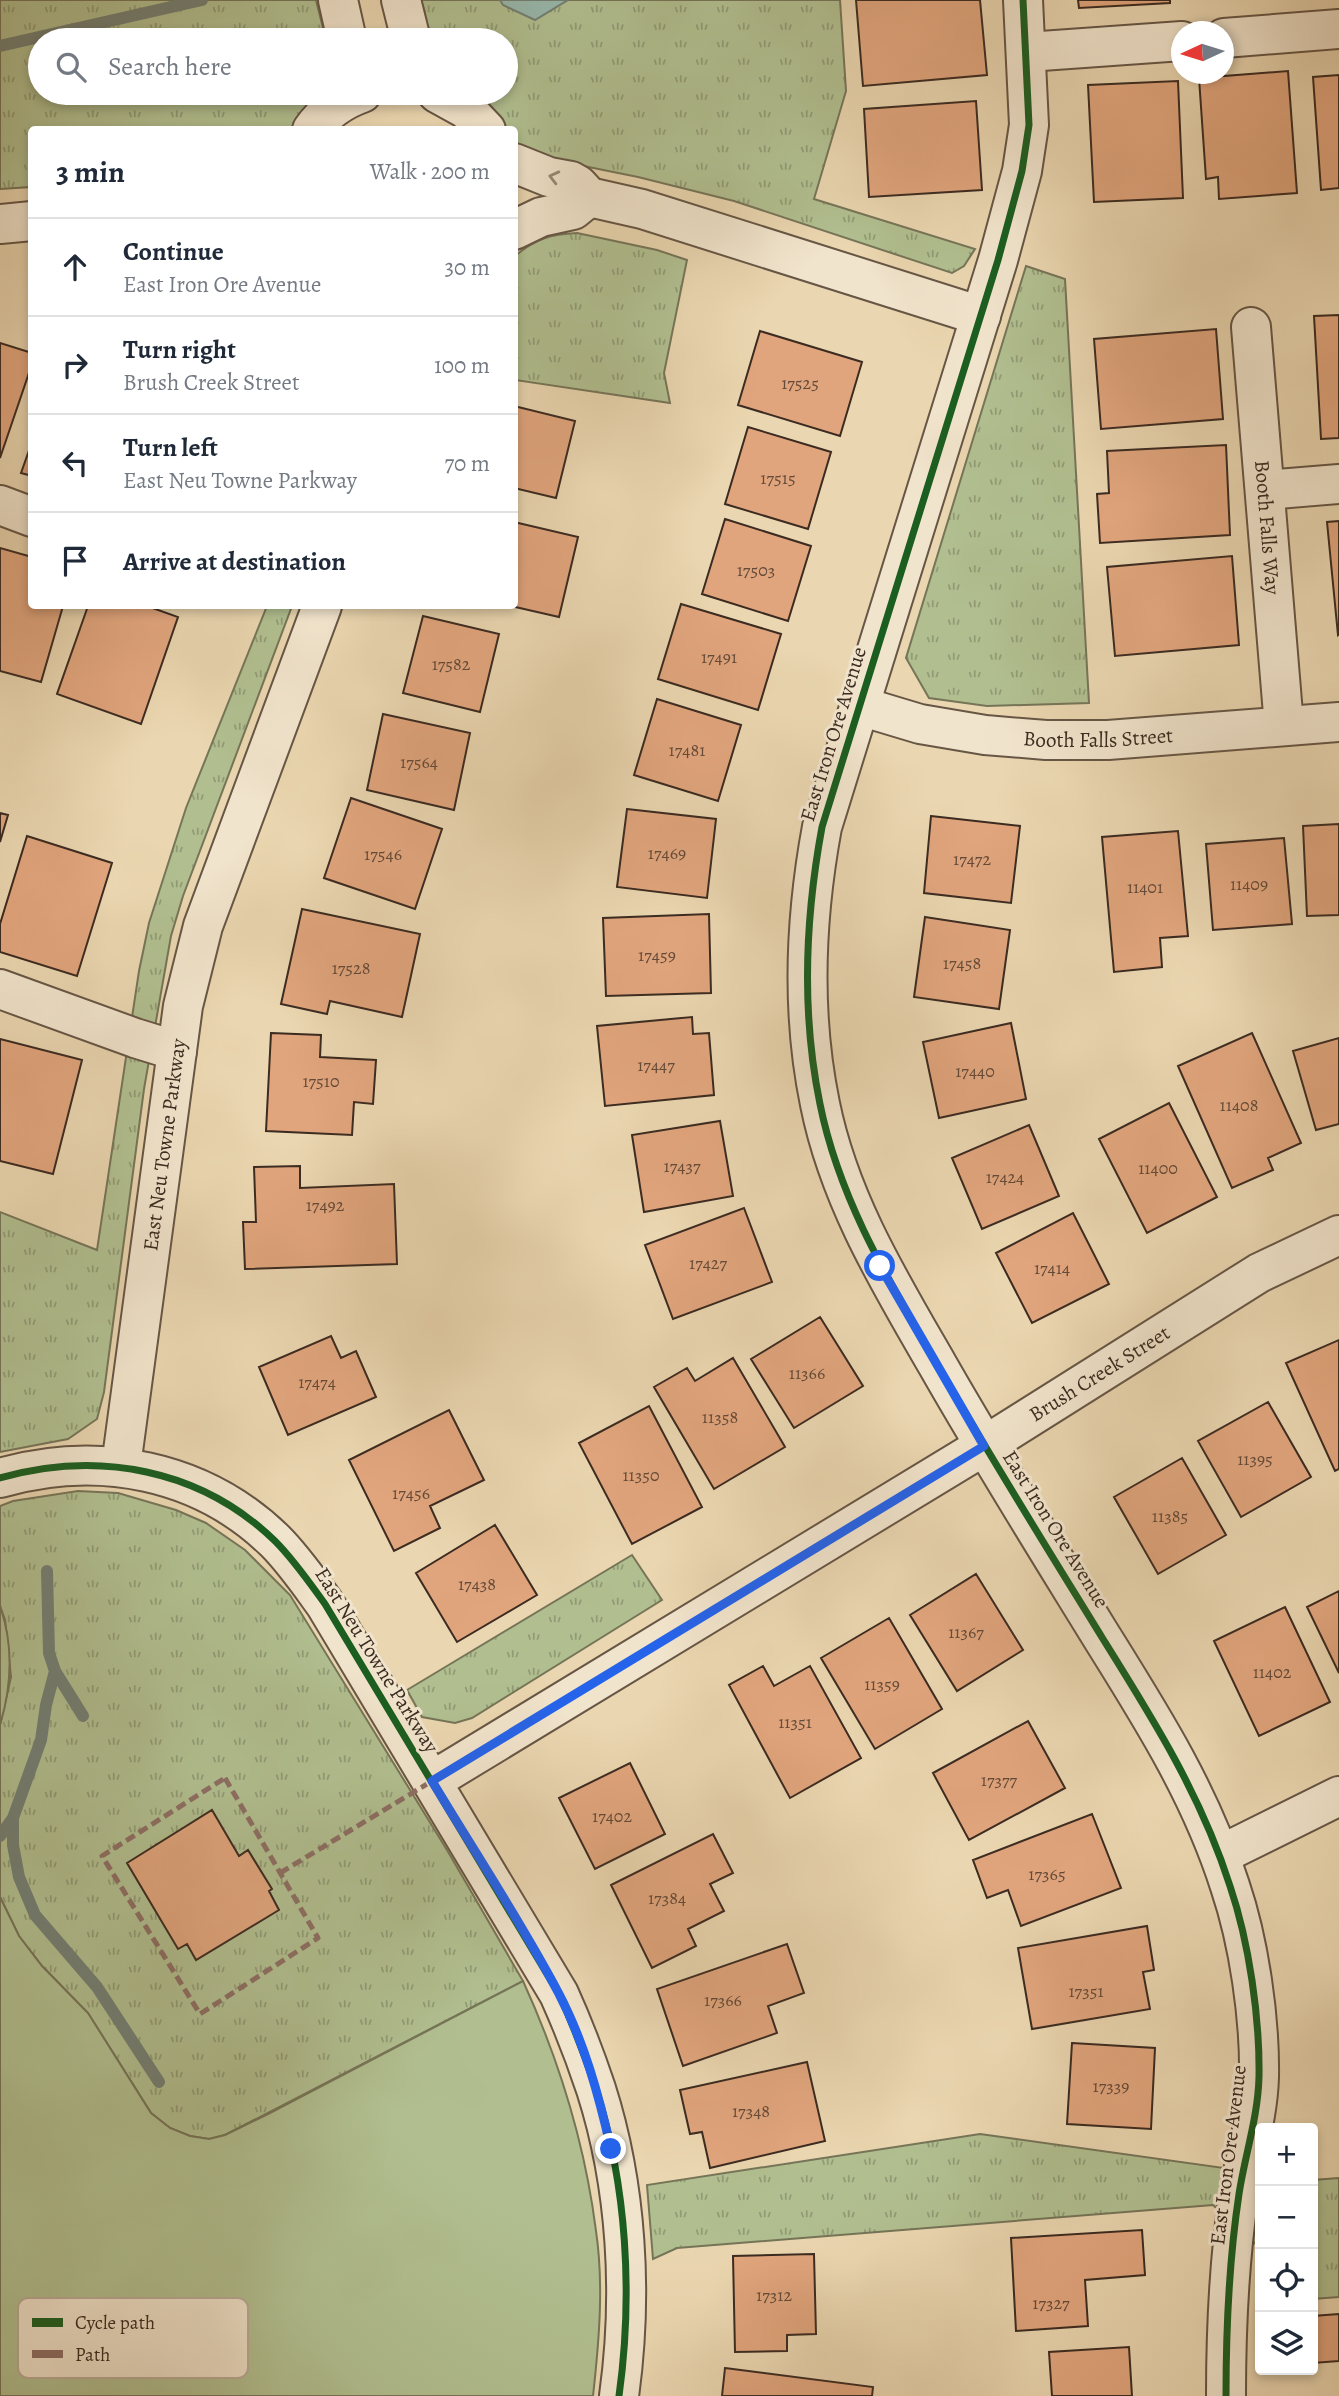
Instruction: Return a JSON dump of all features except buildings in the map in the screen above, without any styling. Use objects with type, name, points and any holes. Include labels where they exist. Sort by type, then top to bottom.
[{"type":"street","points":[[338,0],[344,28]]},
{"type":"street","points":[[401,0],[408,28]]},
{"type":"street","name":"East Iron Ore Avenue","points":[[1023,0],[1029,125],[1023,171],[981,316],[822,827],[808,917],[808,1013],[818,1095],[835,1163],[880,1266],[984,1446],[1175,1755],[1212,1833],[1234,1897],[1249,1964],[1259,2077],[1233,2246],[1226,2396]]},
{"type":"street","points":[[1234,37],[1339,29]]},
{"type":"street","points":[[1027,52],[1171,42]]},
{"type":"street","points":[[459,105],[482,126]]},
{"type":"street","points":[[518,165],[549,177],[571,181],[589,197],[642,209],[981,316]]},
{"type":"street","points":[[518,228],[541,217],[573,210],[589,197]]},
{"type":"street","points":[[0,224],[28,221]]},
{"type":"street","name":"Booth Falls Way","points":[[1251,327],[1284,726]]},
{"type":"street","points":[[1265,490],[1339,484]]},
{"type":"street","points":[[0,505],[28,516]]},
{"type":"street","name":"East Neu Towne Parkway","points":[[321,609],[202,926],[183,1006],[121,1466],[156,1474],[228,1504],[275,1541],[299,1566],[325,1604],[559,1994],[597,2091],[615,2172],[624,2249],[625,2324],[620,2396]]},
{"type":"street","name":"Booth Falls Street","points":[[860,706],[920,724],[985,735],[1046,740],[1108,740],[1339,722]]},
{"type":"street","points":[[0,989],[177,1051]]},
{"type":"street","name":"Brush Creek Street","points":[[432,1781],[984,1446],[1259,1273],[1339,1235]]},
{"type":"street","points":[[0,1478],[60,1467],[121,1466]]},
{"type":"street","points":[[1220,1855],[1339,1796]]},
{"type":"green space","points":[[0,0],[316,0],[323,28],[28,28],[28,105],[315,105],[300,126],[28,126],[28,187],[0,189]]},
{"type":"green space","points":[[419,0],[840,0],[846,91],[814,199],[975,249],[964,266],[952,273],[734,201],[554,160],[522,148],[518,145],[518,126],[498,126],[476,105],[518,105],[518,28],[426,28]]},
{"type":"green space","points":[[577,233],[657,250],[687,260],[664,373],[670,403],[518,380],[518,254],[544,238]]},
{"type":"green space","points":[[1026,266],[1065,279],[1089,703],[987,706],[929,698],[906,658]]},
{"type":"green space","points":[[266,609],[291,609],[183,896],[171,936],[144,1089],[104,1392],[97,1419],[68,1439],[0,1452],[0,1212],[97,1250],[139,971],[149,923],[186,808]]},
{"type":"green space","points":[[78,1491],[118,1493],[176,1510],[206,1523],[245,1550],[290,1595],[447,1850],[523,1981],[225,2135],[209,2139],[190,2136],[170,2128],[151,2113],[88,2013],[42,1966],[19,1936],[0,1897],[0,1725],[11,1677],[5,1620],[0,1606],[0,1506],[13,1501]]},
{"type":"green space","points":[[632,1555],[662,1600],[472,1718],[455,1723],[422,1717],[407,1690]]},
{"type":"green space","points":[[0,1606],[8,1636],[10,1666],[0,1725]]},
{"type":"green space","points":[[0,1897],[19,1936],[42,1966],[88,2013],[151,2113],[170,2128],[190,2136],[209,2139],[225,2135],[523,1981],[548,2041],[569,2103],[591,2199],[600,2293],[593,2396],[0,2396]]},
{"type":"green space","points":[[980,2134],[1255,2172],[1255,2243],[1213,2205],[677,2248],[653,2259],[647,2185]]},
{"type":"green space","points":[[1339,2178],[1339,2297],[1318,2299],[1318,2180]]},
{"type":"water","points":[[500,0],[568,0],[535,20],[503,5]]},
{"type":"waterway","points":[[79,28],[202,0]]},
{"type":"waterway","points":[[0,46],[28,40]]},
{"type":"waterway","points":[[47,1571],[49,1653],[55,1671],[83,1716]]},
{"type":"waterway","points":[[55,1671],[41,1740],[13,1818],[13,1845],[19,1877],[35,1915],[97,1987],[159,2082]]},
{"type":"waterway","points":[[0,1836],[13,1818]]},
{"type":"marked path","points":[[225,1778],[318,1938],[200,2014],[102,1856],[225,1778]]},
{"type":"marked path","points":[[280,1873],[432,1781]]},
{"type":"cycle path","points":[[1023,0],[1029,125],[1022,171],[998,260],[822,827],[809,931],[810,1035],[820,1104],[829,1139],[840,1173],[868,1238],[901,1302],[977,1433],[1174,1758],[1205,1820],[1237,1908],[1252,1980],[1258,2030],[1259,2077],[1233,2244],[1227,2320],[1226,2396]]},
{"type":"cycle path","points":[[0,1478],[74,1466],[146,1472],[181,1482],[215,1497],[246,1516],[295,1563],[325,1604],[559,1994],[583,2053],[606,2126],[621,2202],[626,2319],[619,2396]]},
{"type":"route","points":[[611,2149],[597,2091],[559,1994],[432,1781],[984,1446],[880,1266]]}]
